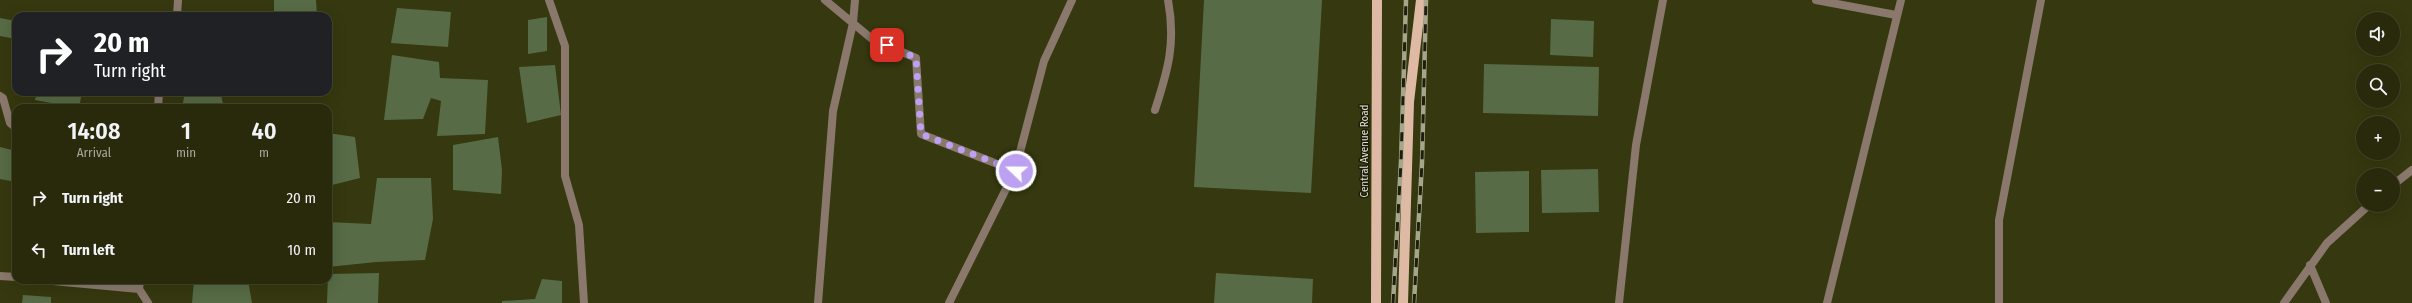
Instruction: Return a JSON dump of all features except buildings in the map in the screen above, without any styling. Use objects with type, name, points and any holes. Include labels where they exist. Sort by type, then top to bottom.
[{"type":"main road","name":"Central Avenue Road","points":[[1376,303],[1377,0]]},
{"type":"main road","points":[[1403,303],[1409,102],[1421,0]]},
{"type":"street","points":[[177,12],[178,0]]},
{"type":"street","points":[[549,0],[565,46],[565,176],[579,225],[584,303]]},
{"type":"street","points":[[825,0],[872,39],[916,58],[921,134],[1016,171]]},
{"type":"street","points":[[818,303],[833,111],[853,23],[856,0]]},
{"type":"street","points":[[949,303],[1016,171],[1044,61],[1072,0]]},
{"type":"street","points":[[1155,110],[1170,64],[1172,17],[1168,0]]},
{"type":"street","points":[[1619,303],[1636,145],[1663,0]]},
{"type":"street","points":[[1816,0],[1896,15]]},
{"type":"street","points":[[1828,303],[1896,15],[1901,0]]},
{"type":"street","points":[[1999,303],[1999,220],[2041,0]]},
{"type":"street","points":[[0,96],[3,98],[10,122],[12,124]]},
{"type":"street","points":[[2400,179],[2412,170]]},
{"type":"street","points":[[2284,303],[2327,243],[2361,212]]},
{"type":"street","points":[[2310,265],[2326,303]]},
{"type":"street","points":[[0,276],[12,277]]},
{"type":"street","points":[[85,284],[139,289]]},
{"type":"street","points":[[140,284],[139,289],[148,303]]},
{"type":"railway","points":[[1393,303],[1401,162],[1406,0]]},
{"type":"railway","points":[[1414,303],[1422,163],[1426,0]]},
{"type":"route","points":[[887,45],[916,58],[921,134],[1016,171]]}]
